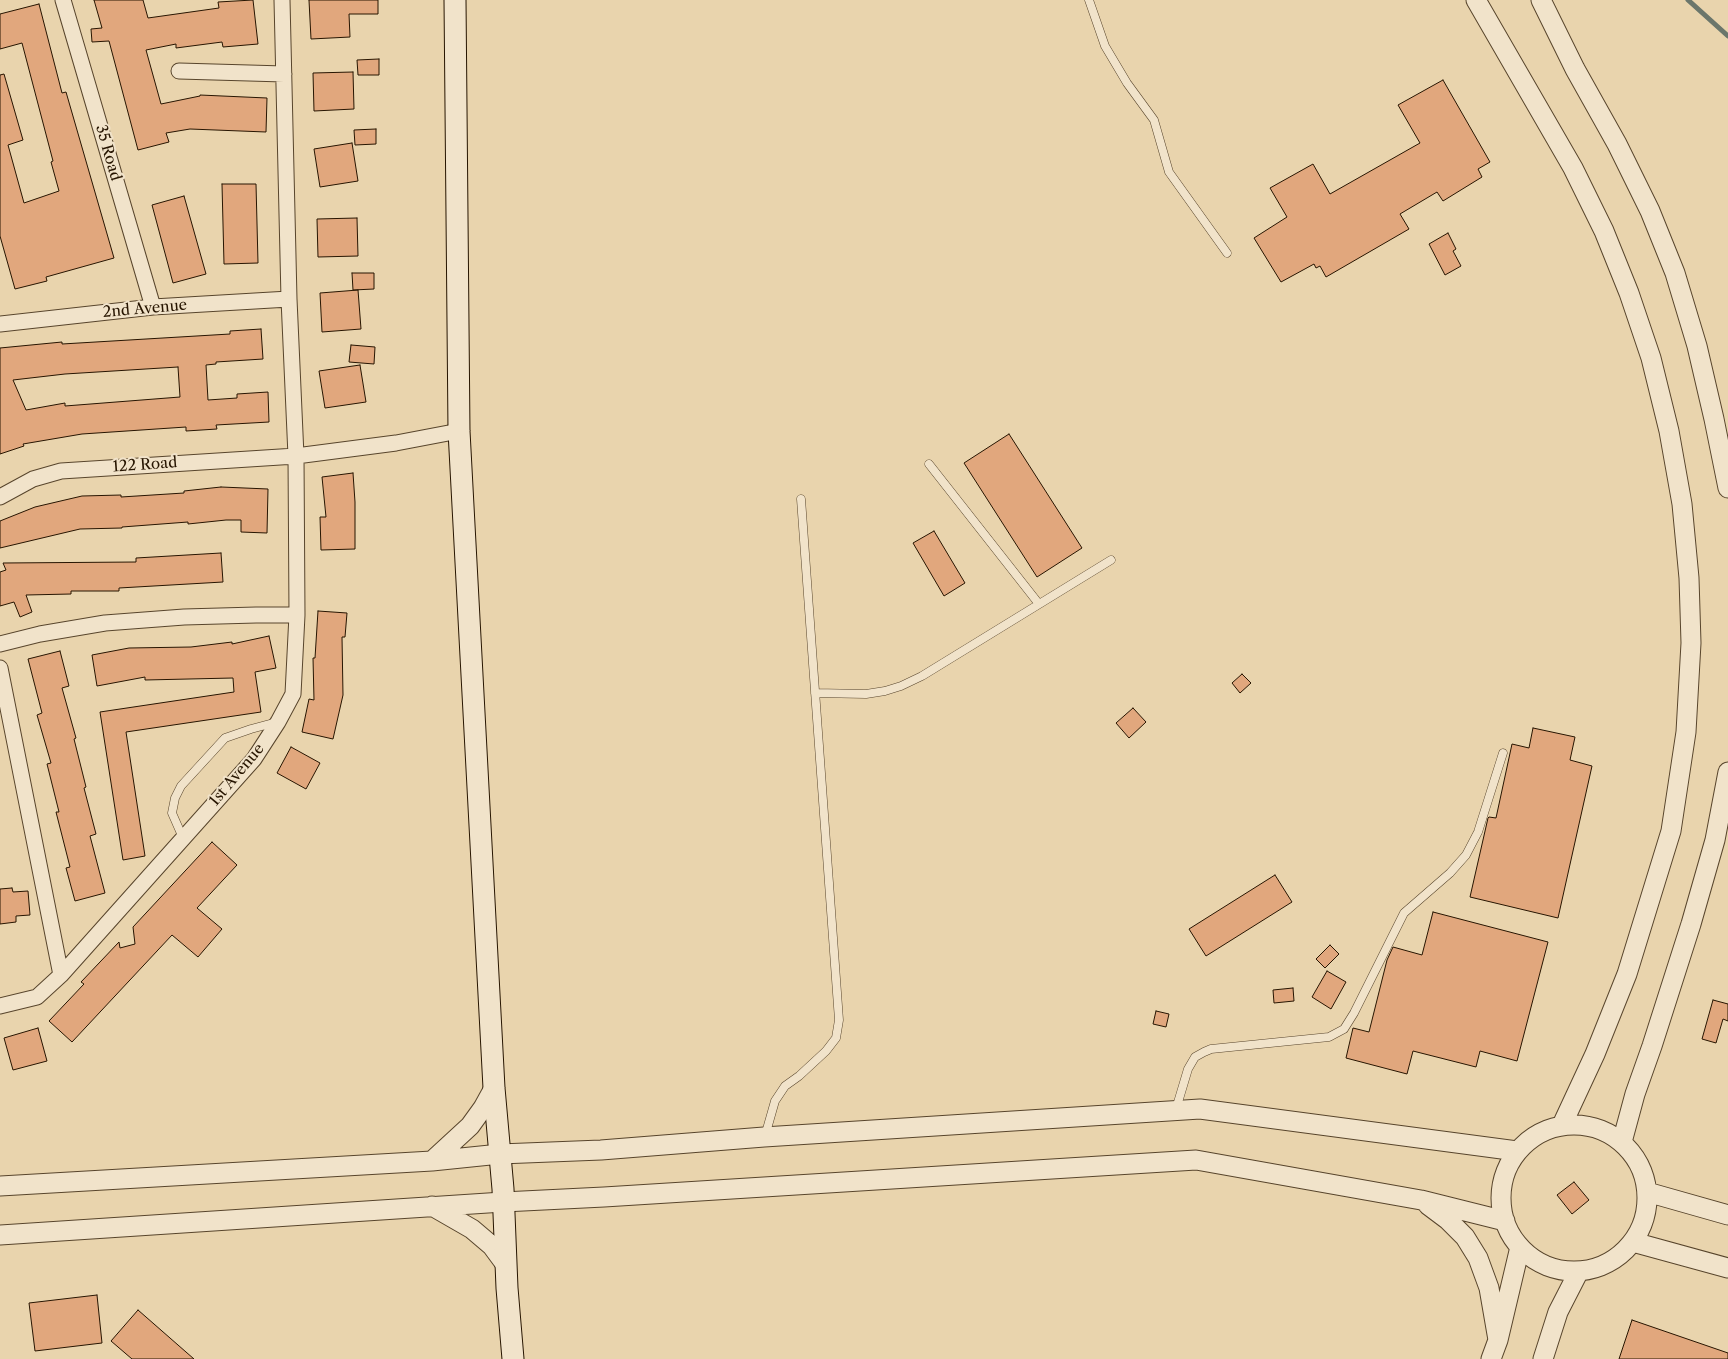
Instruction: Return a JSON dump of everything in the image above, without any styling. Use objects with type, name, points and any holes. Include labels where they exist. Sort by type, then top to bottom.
[{"type":"main road","points":[[455,0],[460,432],[494,1088],[514,1359]]},
{"type":"street","name":"35 Road","points":[[63,0],[153,307]]},
{"type":"street","name":"1st Avenue","points":[[0,1006],[37,997],[61,975],[254,759],[278,722],[292,694],[297,615],[296,456],[282,0]]},
{"type":"street","points":[[1476,0],[1573,168],[1604,231],[1628,294],[1651,358],[1669,431],[1682,504],[1689,578],[1691,643],[1686,732],[1671,831],[1627,974],[1596,1054],[1562,1125]]},
{"type":"street","points":[[1541,0],[1575,70],[1617,144],[1650,211],[1674,274],[1697,346],[1728,488]]},
{"type":"street","points":[[179,71],[284,74]]},
{"type":"street","name":"2nd Avenue","points":[[0,324],[153,307],[290,299]]},
{"type":"street","name":"122 Road","points":[[0,497],[33,479],[61,471],[296,456],[396,444],[460,432]]},
{"type":"street","points":[[0,644],[40,634],[105,623],[193,617],[297,615]]},
{"type":"street","points":[[0,668],[61,975]]},
{"type":"street","points":[[1622,1142],[1635,1094],[1691,924],[1715,840],[1728,772]]},
{"type":"street","points":[[432,1161],[470,1126],[494,1088]]},
{"type":"street","points":[[0,1186],[432,1161],[500,1154],[601,1150],[1200,1109],[1517,1151]]},
{"type":"street","points":[[1583,1124],[1604,1130],[1622,1142],[1635,1156],[1643,1173],[1647,1192],[1642,1226],[1633,1242],[1609,1262],[1595,1268],[1579,1271],[1547,1266],[1533,1258],[1520,1247],[1511,1235],[1505,1221],[1501,1202],[1502,1184],[1508,1167],[1517,1151],[1530,1139],[1545,1130],[1562,1125],[1583,1124]]},
{"type":"street","points":[[0,1235],[432,1206],[1196,1160],[1421,1200],[1505,1221]]},
{"type":"street","points":[[1647,1192],[1728,1215]]},
{"type":"street","points":[[1421,1200],[1448,1220],[1465,1237],[1478,1258],[1489,1288],[1498,1340]]},
{"type":"street","points":[[432,1206],[472,1229],[492,1246],[506,1265]]},
{"type":"street","points":[[1633,1242],[1728,1268]]},
{"type":"street","points":[[1491,1359],[1498,1340],[1520,1247]]},
{"type":"street","points":[[1543,1359],[1558,1312],[1579,1271]]},
{"type":"lane","points":[[1089,0],[1105,46],[1127,83],[1154,120],[1169,172],[1227,253]]},
{"type":"lane","points":[[929,464],[1039,604]]},
{"type":"lane","points":[[764,1138],[775,1101],[785,1086],[826,1051],[836,1038],[838,1020],[802,499]]},
{"type":"lane","points":[[815,692],[866,694],[901,686],[922,676],[1111,560]]},
{"type":"lane","points":[[183,838],[172,813],[175,798],[181,786],[225,738],[251,728],[278,722]]},
{"type":"lane","points":[[1175,1111],[1188,1069],[1195,1057],[1204,1052],[1211,1049],[1329,1037],[1344,1028],[1354,1013],[1404,913],[1450,873],[1466,855],[1478,832],[1503,754]]},
{"type":"building","points":[[94,0],[143,0],[148,18],[219,8],[218,2],[253,0],[258,44],[223,47],[222,42],[176,48],[176,44],[146,50],[161,104],[200,95],[267,98],[266,132],[190,129],[166,133],[169,142],[138,150],[109,41],[92,42],[91,29],[102,28]]},
{"type":"building","points":[[309,0],[378,0],[378,14],[349,14],[350,37],[311,39]]},
{"type":"building","points":[[39,4],[62,93],[66,92],[114,258],[46,277],[47,281],[15,289],[0,236],[0,75],[4,74],[23,140],[8,145],[24,203],[59,191],[22,43],[0,49],[0,14]]},
{"type":"building","points":[[379,59],[379,75],[358,75],[357,60]]},
{"type":"building","points":[[353,72],[354,109],[314,111],[313,73]]},
{"type":"building","points":[[1443,80],[1490,162],[1478,169],[1482,177],[1443,201],[1437,192],[1400,214],[1409,229],[1326,277],[1320,266],[1316,268],[1314,264],[1281,282],[1254,238],[1287,217],[1270,188],[1313,164],[1330,194],[1420,143],[1398,105]]},
{"type":"building","points":[[376,129],[376,144],[355,145],[354,130]]},
{"type":"building","points":[[352,143],[358,181],[320,187],[314,149]]},
{"type":"building","points":[[222,184],[256,184],[258,263],[224,264]]},
{"type":"building","points":[[184,196],[206,274],[173,283],[152,205]]},
{"type":"building","points":[[357,218],[358,256],[318,257],[317,219]]},
{"type":"building","points":[[1448,233],[1456,249],[1453,251],[1461,266],[1445,275],[1429,244]]},
{"type":"building","points":[[352,273],[374,273],[374,289],[353,290]]},
{"type":"building","points":[[358,290],[361,329],[322,332],[320,293]]},
{"type":"building","points":[[261,329],[263,359],[216,362],[216,364],[206,365],[208,400],[237,398],[237,394],[268,392],[269,422],[216,425],[217,429],[186,431],[186,427],[82,434],[23,444],[24,446],[0,454],[0,348],[62,342],[62,344],[230,334],[230,331]],"holes":[[[178,367],[180,397],[65,406],[65,403],[26,410],[13,380],[65,374]]]},
{"type":"building","points":[[351,345],[375,347],[374,364],[349,362]]},
{"type":"building","points":[[360,365],[366,402],[325,408],[319,371]]},
{"type":"building","points":[[1009,434],[1082,548],[1037,577],[964,463]]},
{"type":"building","points":[[353,473],[355,549],[321,550],[320,517],[326,517],[322,477]]},
{"type":"building","points":[[221,487],[268,489],[267,533],[241,532],[241,520],[188,524],[188,522],[122,528],[80,529],[0,548],[0,521],[35,507],[82,496],[121,495],[121,497],[184,493],[184,491]]},
{"type":"building","points":[[934,531],[965,583],[944,596],[913,543]]},
{"type":"building","points":[[221,553],[223,582],[119,588],[119,591],[71,591],[71,594],[26,595],[32,612],[20,617],[14,602],[0,606],[0,572],[6,570],[3,563],[136,562],[136,558]]},
{"type":"building","points":[[318,611],[347,613],[345,637],[342,637],[343,695],[333,739],[302,732],[309,699],[314,700],[313,658],[315,658]]},
{"type":"building","points":[[269,636],[276,668],[255,672],[261,712],[126,732],[145,856],[123,860],[100,712],[234,692],[233,678],[145,680],[145,677],[97,686],[92,655],[129,648],[191,647],[232,642],[232,644]]},
{"type":"building","points":[[60,651],[69,686],[62,688],[76,738],[74,739],[86,787],[84,788],[96,834],[90,836],[105,893],[75,901],[66,868],[70,867],[56,812],[59,812],[47,764],[51,763],[37,715],[42,713],[28,659]]},
{"type":"building","points":[[1242,674],[1251,683],[1240,693],[1232,683]]},
{"type":"building","points":[[1133,708],[1146,722],[1129,738],[1116,723]]},
{"type":"building","points":[[1533,728],[1575,737],[1570,760],[1592,766],[1558,918],[1470,897],[1488,818],[1496,818],[1512,744],[1529,748]]},
{"type":"building","points":[[291,747],[320,763],[306,789],[277,773]]},
{"type":"building","points":[[212,842],[237,865],[197,908],[222,929],[198,957],[172,935],[72,1042],[49,1021],[84,984],[81,982],[119,942],[120,948],[135,944],[133,927]]},
{"type":"building","points":[[1275,875],[1292,902],[1206,956],[1189,929]]},
{"type":"building","points":[[12,888],[13,892],[28,891],[30,915],[16,916],[16,922],[0,924],[0,889]]},
{"type":"building","points":[[1433,912],[1548,942],[1517,1061],[1480,1051],[1476,1067],[1413,1051],[1407,1074],[1346,1058],[1353,1028],[1369,1032],[1387,960],[1393,947],[1422,955]]},
{"type":"building","points":[[1330,945],[1339,954],[1325,968],[1316,959]]},
{"type":"building","points":[[1327,971],[1346,982],[1331,1009],[1312,997]]},
{"type":"building","points":[[1293,988],[1294,1001],[1274,1003],[1273,990]]},
{"type":"building","points":[[1713,1000],[1728,1004],[1728,1021],[1723,1019],[1716,1043],[1702,1039]]},
{"type":"building","points":[[1156,1011],[1169,1014],[1166,1027],[1153,1024]]},
{"type":"building","points":[[38,1028],[47,1061],[13,1070],[4,1038]]},
{"type":"building","points":[[1574,1182],[1589,1200],[1572,1214],[1557,1195]]},
{"type":"building","points":[[97,1295],[102,1343],[35,1351],[29,1303]]},
{"type":"building","points":[[138,1310],[194,1359],[132,1359],[111,1341]]},
{"type":"building","points":[[1632,1320],[1728,1353],[1728,1359],[1619,1359]]},
{"type":"waterway","points":[[1688,0],[1728,36]]}]
